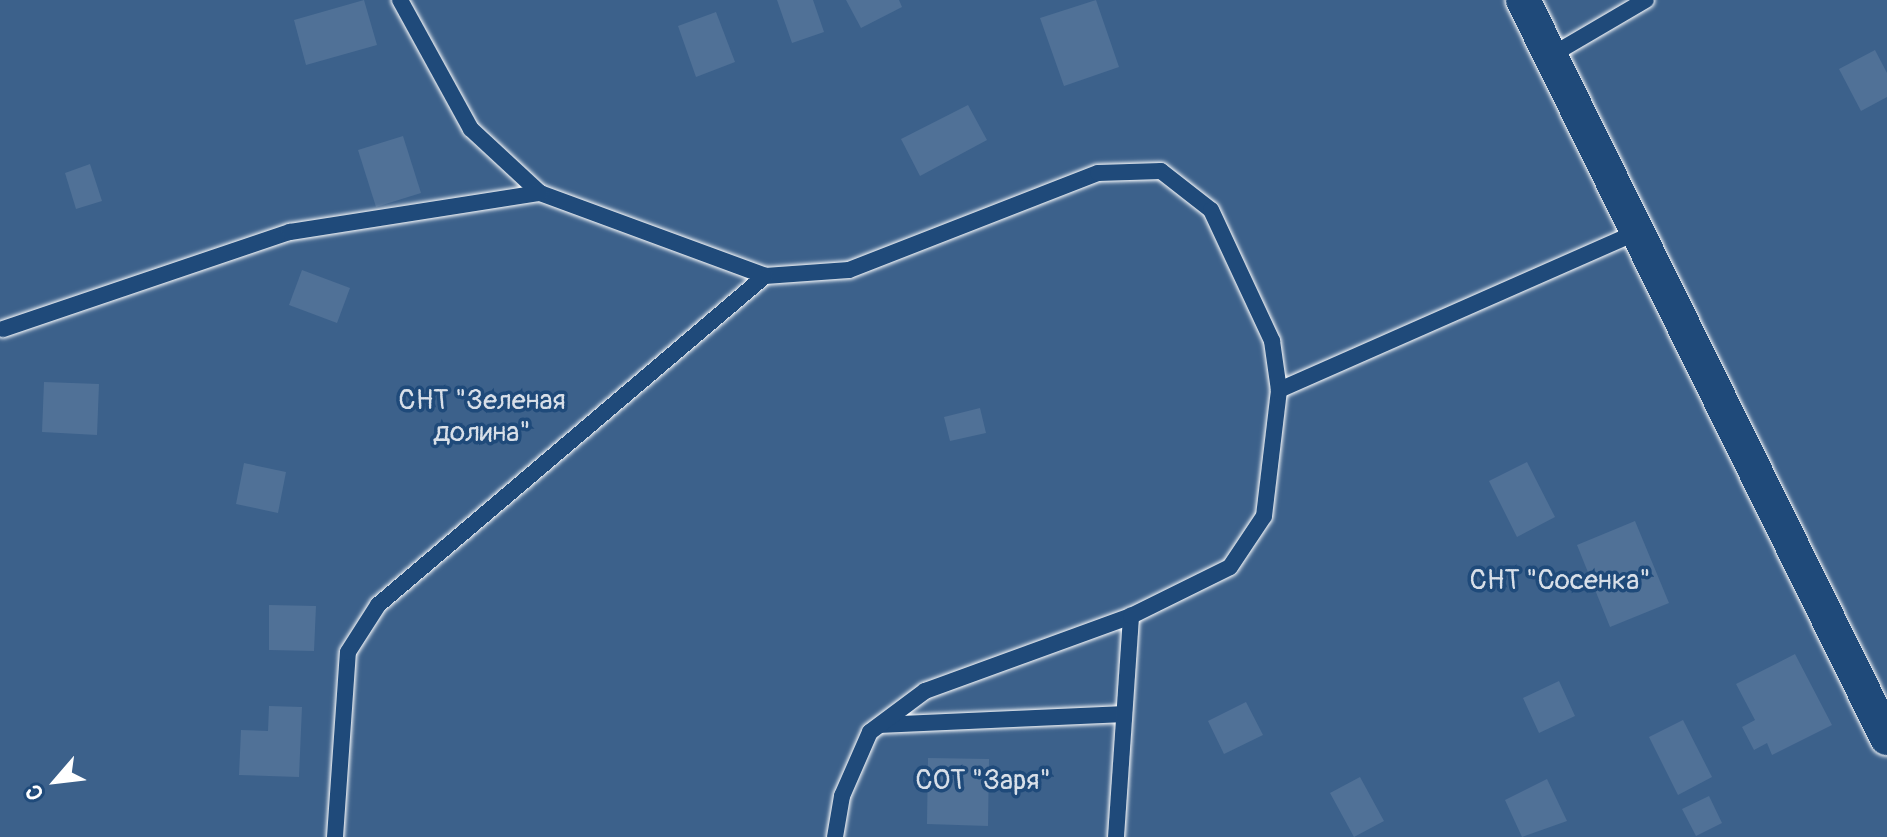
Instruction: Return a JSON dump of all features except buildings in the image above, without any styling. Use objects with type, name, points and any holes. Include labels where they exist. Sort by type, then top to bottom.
[{"type":"street","points":[[1523,0],[1887,738]]},
{"type":"lane","points":[[400,0],[471,129],[540,193],[765,276],[849,270],[1098,173],[1161,171],[1211,210],[1272,341],[1279,390],[1264,516],[1230,567],[1131,616],[925,691],[880,725],[842,796],[835,837]]},
{"type":"lane","points":[[1550,56],[1646,0]]},
{"type":"lane","points":[[3,329],[290,232],[540,193]]},
{"type":"lane","points":[[1279,390],[1638,232]]},
{"type":"lane","points":[[335,837],[348,652],[378,605],[765,276]]},
{"type":"lane","points":[[1116,837],[1131,616]]},
{"type":"lane","points":[[880,725],[1123,714]]},
{"type":"green space","name":"СНТ \"Зеленая долина\"","points":[[0,0],[1887,0],[1887,837],[0,837]]},
{"type":"park label","name":"СНТ \"Сосенка\"","points":[[1560,581]]},
{"type":"park label","name":"СОТ \"Заря\"","points":[[983,781]]}]
